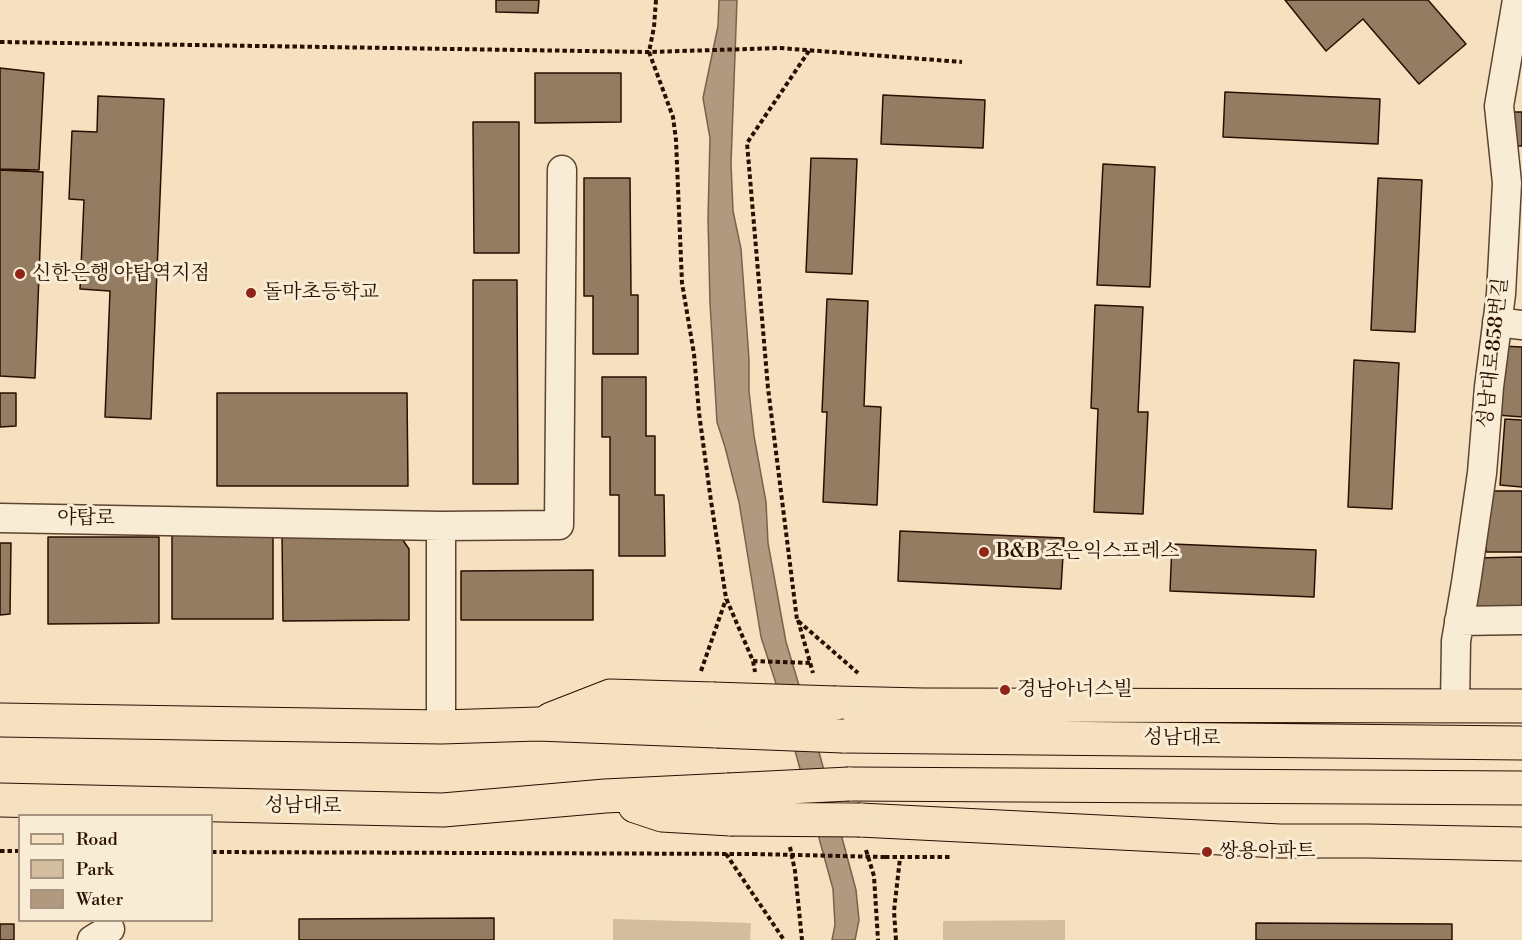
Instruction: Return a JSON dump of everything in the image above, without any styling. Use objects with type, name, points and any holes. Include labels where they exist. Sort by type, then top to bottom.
[{"type":"main road","points":[[0,720],[441,727],[538,724],[610,696],[706,688],[836,703],[923,705],[1522,706]]},
{"type":"main road","name":"성남대로","points":[[538,724],[843,736],[1522,743]]},
{"type":"main road","points":[[730,805],[849,784],[1522,788]]},
{"type":"main road","name":"성남대로","points":[[0,800],[443,810],[605,796],[730,805]]},
{"type":"main road","points":[[730,805],[860,820],[966,827],[1280,841],[1522,844]]},
{"type":"street","name":"성남대로858번길","points":[[1455,706],[1456,641],[1482,473],[1489,387],[1510,324],[1501,294],[1507,183],[1499,106],[1517,0]]},
{"type":"street","points":[[441,727],[441,526],[559,525],[562,170]]},
{"type":"street","name":"야탑로","points":[[0,518],[441,526]]},
{"type":"street","points":[[1459,621],[1522,620]]},
{"type":"path","points":[[656,0],[649,52],[673,117],[682,283],[694,354],[699,413],[726,598],[753,661],[755,672]]},
{"type":"path","points":[[0,42],[649,52],[780,48],[962,62]]},
{"type":"path","points":[[809,51],[747,143],[767,376],[797,620],[863,678]]},
{"type":"path","points":[[706,688],[726,598]]},
{"type":"path","points":[[753,661],[810,663]]},
{"type":"path","points":[[788,836],[795,871],[802,940]]},
{"type":"path","points":[[0,851],[18,852]]},
{"type":"path","points":[[213,852],[753,854],[885,857]]},
{"type":"path","points":[[725,854],[784,940]]},
{"type":"path","points":[[896,940],[894,911],[900,858]]},
{"type":"green space","points":[[613,919],[751,923],[750,940],[613,940]]},
{"type":"green space","points":[[1065,920],[1065,940],[943,940],[943,921]]},
{"type":"water","points":[[719,0],[737,0],[731,164],[733,211],[741,249],[749,391],[754,436],[766,502],[768,543],[786,642],[819,752],[856,890],[859,920],[855,940],[832,940],[835,925],[833,889],[780,696],[761,637],[739,502],[717,422],[710,303],[708,218],[710,138],[703,98],[718,26]]},
{"type":"building","points":[[496,0],[539,0],[538,13],[496,12]]},
{"type":"building","points":[[1285,0],[1428,0],[1466,44],[1419,84],[1363,19],[1326,51]]},
{"type":"building","points":[[0,68],[44,73],[39,170],[0,169]]},
{"type":"building","points":[[535,73],[621,73],[621,122],[535,123]]},
{"type":"building","points":[[1225,92],[1380,99],[1378,144],[1223,137]]},
{"type":"building","points":[[883,95],[985,100],[983,148],[881,144]]},
{"type":"building","points":[[98,96],[164,99],[151,419],[105,417],[110,291],[80,289],[84,200],[69,199],[72,131],[97,132]]},
{"type":"building","points":[[1508,112],[1522,112],[1522,146],[1509,146]]},
{"type":"building","points":[[473,122],[519,122],[519,253],[474,253]]},
{"type":"building","points":[[811,158],[857,159],[852,274],[806,272]]},
{"type":"building","points":[[1103,164],[1155,167],[1150,287],[1097,285]]},
{"type":"building","name":"신한은행 야탑역지점","points":[[0,170],[43,172],[35,378],[0,376]]},
{"type":"building","points":[[584,178],[630,178],[631,295],[638,295],[638,354],[593,354],[593,296],[584,296]]},
{"type":"building","points":[[1378,178],[1422,180],[1415,332],[1371,330]]},
{"type":"building","points":[[473,280],[517,280],[518,484],[473,484]]},
{"type":"building","points":[[827,299],[868,301],[864,406],[881,407],[877,505],[823,502],[827,412],[822,412]]},
{"type":"building","points":[[1095,305],[1143,307],[1138,412],[1148,412],[1143,514],[1094,512],[1098,409],[1091,408]]},
{"type":"building","points":[[1501,346],[1522,347],[1522,417],[1497,415]]},
{"type":"building","points":[[1354,360],[1399,363],[1392,509],[1348,507]]},
{"type":"building","points":[[602,377],[646,377],[646,436],[655,436],[655,495],[664,495],[665,556],[619,556],[619,495],[610,495],[610,437],[602,437]]},
{"type":"building","points":[[0,393],[16,393],[16,426],[0,427]]},
{"type":"building","points":[[217,393],[407,393],[408,486],[217,486]]},
{"type":"building","points":[[1505,419],[1522,420],[1522,487],[1500,485]]},
{"type":"building","points":[[1485,491],[1522,491],[1522,552],[1486,552]]},
{"type":"building","points":[[900,531],[1064,538],[1061,589],[898,581]]},
{"type":"building","points":[[282,533],[398,533],[409,549],[409,620],[283,621]]},
{"type":"building","points":[[172,535],[273,535],[273,619],[172,619]]},
{"type":"building","points":[[48,537],[159,537],[159,623],[48,624]]},
{"type":"building","points":[[0,543],[11,543],[10,614],[0,615]]},
{"type":"building","points":[[1172,544],[1316,550],[1314,597],[1170,591]]},
{"type":"building","points":[[1522,557],[1522,611],[1477,612],[1476,558]]},
{"type":"building","points":[[593,570],[593,620],[461,620],[461,571]]},
{"type":"building","points":[[494,918],[494,940],[299,940],[299,919]]},
{"type":"building","points":[[1256,923],[1452,924],[1452,940],[1256,940]]},
{"type":"building","points":[[0,924],[14,924],[14,940],[0,940]]},
{"type":"place","name":"신한은행 야탑역지점","points":[[20,274]]},
{"type":"place","name":"돌마초등학교","points":[[251,293]]},
{"type":"place","name":"B&B 조은익스프레스","points":[[984,552]]},
{"type":"place","name":"경남아너스빌","points":[[1005,690]]},
{"type":"place","name":"쌍용아파트","points":[[1207,852]]}]
